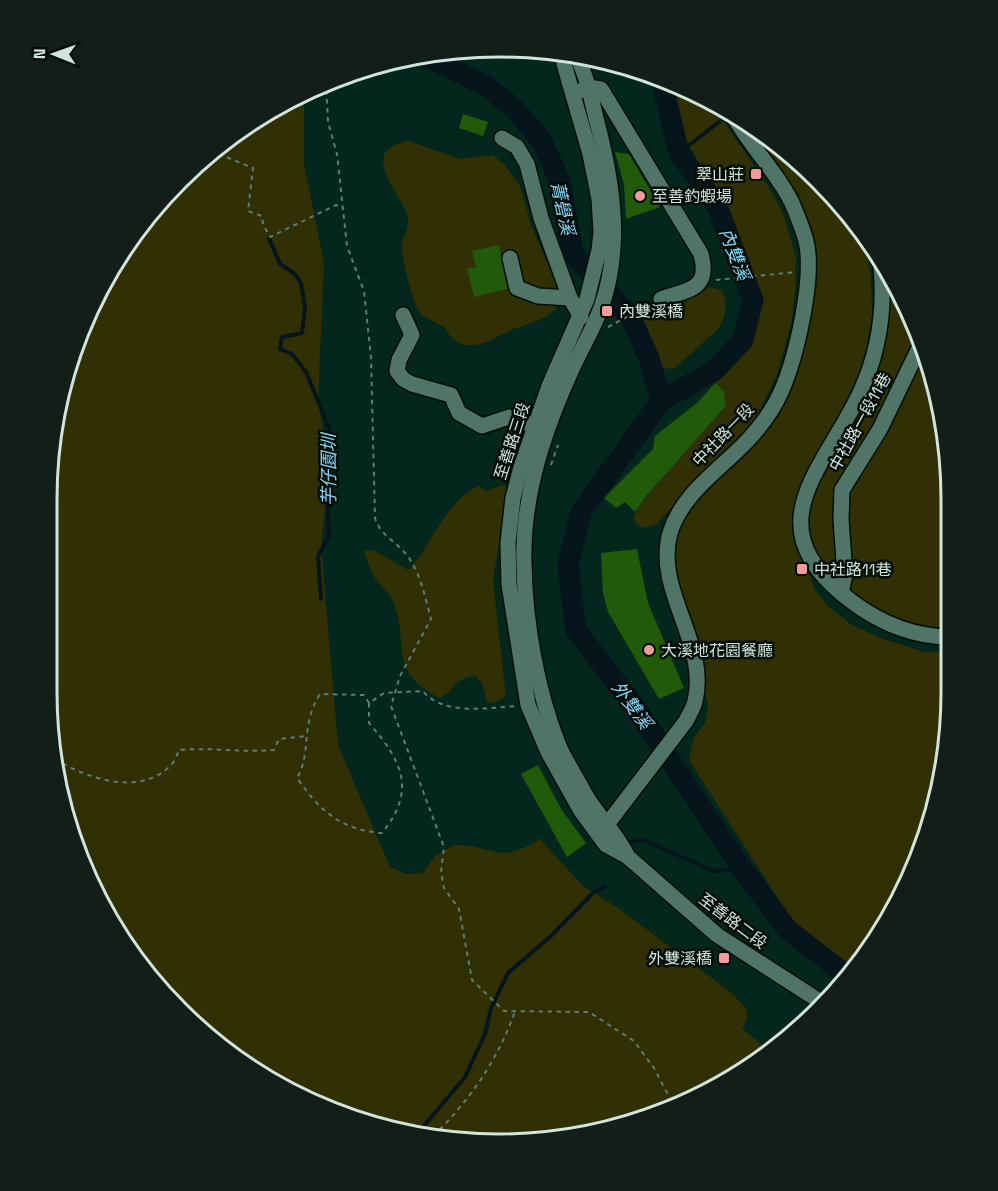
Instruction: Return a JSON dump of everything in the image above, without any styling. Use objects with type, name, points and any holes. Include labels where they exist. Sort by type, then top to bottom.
[{"type":"street","name":"至善路三段","points":[[564,62],[580,90]]},
{"type":"street","name":"至善路三段","points":[[578,64],[580,90],[599,199],[603,272],[602,306],[558,400],[543,444],[528,495],[524,564],[531,634],[545,704],[560,747],[591,804],[608,824]]},
{"type":"street","points":[[580,90],[601,89],[701,254],[704,266],[701,281],[695,288],[661,299]]},
{"type":"street","name":"中社路一段","points":[[608,824],[686,721],[695,701],[696,678],[693,656],[671,588],[667,558],[670,533],[681,509],[692,495],[764,422],[781,392],[795,353],[808,271],[806,243],[791,201],[743,130]]},
{"type":"street","points":[[502,138],[517,147],[527,164],[541,218],[570,298],[581,317]]},
{"type":"street","points":[[510,258],[517,288],[538,296],[570,298]]},
{"type":"street","name":"至善路三段","points":[[603,272],[587,299],[581,317],[562,354],[534,426],[513,498],[508,543],[509,584],[528,705],[548,752],[581,811],[608,824]]},
{"type":"street","points":[[882,278],[884,292],[873,359],[860,393],[815,469],[801,504],[802,538],[818,572],[868,615],[897,628],[941,637]]},
{"type":"street","points":[[403,315],[412,335],[399,360],[397,371],[403,380],[451,395],[459,413],[482,426],[511,417],[534,426]]},
{"type":"street","name":"中社路一段11巷","points":[[841,593],[846,574],[841,520],[842,490],[880,429],[917,353]]},
{"type":"street","name":"至善路二段","points":[[608,824],[606,845],[628,857],[717,935],[817,999]]},
{"type":"path","points":[[327,93],[328,122],[337,154],[347,246],[365,300],[371,357],[375,518],[378,529],[405,552],[412,564],[430,619],[395,692],[391,706],[444,847],[441,872],[444,888],[459,909],[472,980],[504,1011],[589,1012],[634,1041],[654,1068],[670,1099]]},
{"type":"path","points":[[222,155],[253,168],[248,212],[262,216],[263,224],[270,237],[336,205],[342,208]]},
{"type":"path","points":[[712,280],[780,272]]},
{"type":"path","points":[[608,327],[661,299]]},
{"type":"path","points":[[369,703],[384,693],[423,691],[430,699],[444,706],[481,709],[528,705]]},
{"type":"path","points":[[320,694],[364,695],[369,703],[369,723],[389,746],[403,779],[397,814],[382,833],[361,831],[335,821],[303,788],[297,778],[304,766],[305,736],[311,708],[320,694]]},
{"type":"path","points":[[63,764],[77,772],[118,782],[150,778],[170,766],[179,750],[209,747],[248,753],[274,750],[279,739],[305,736]]},
{"type":"path","points":[[440,1130],[452,1118],[504,1042],[515,1011]]},
{"type":"shaded area","points":[[668,91],[720,116],[768,186],[783,213],[796,257],[795,293],[791,324],[777,375],[756,418],[734,445],[699,477],[656,525],[644,528],[634,519],[637,511],[659,482],[726,406],[724,391],[715,383],[721,370],[735,357],[753,325],[757,307],[754,285],[719,196],[676,124]]},
{"type":"shaded area","points":[[304,103],[304,164],[324,263],[318,402],[330,466],[321,546],[338,745],[390,867],[406,874],[423,873],[435,856],[454,845],[505,853],[526,847],[540,839],[583,886],[618,908],[733,994],[747,1010],[747,1019],[742,1028],[762,1045],[771,1040],[745,1060],[694,1088],[641,1111],[585,1126],[499,1134],[413,1126],[357,1111],[330,1100],[253,1060],[186,1005],[148,961],[116,913],[80,834],[65,778],[58,721],[57,499],[65,413],[80,357],[91,330],[131,253],[186,186],[230,148],[278,116]]},
{"type":"shaded area","points":[[750,134],[812,186],[850,230],[866,252],[871,278],[872,314],[867,346],[857,378],[843,412],[809,472],[802,555],[815,590],[828,606],[852,625],[883,639],[925,652],[941,652],[940,721],[937,750],[933,778],[918,834],[882,913],[848,963],[797,928],[689,760],[693,739],[705,723],[708,705],[673,558],[675,536],[686,509],[780,403],[812,248]]},
{"type":"shaded area","points":[[409,141],[459,159],[493,155],[505,165],[520,186],[531,225],[558,288],[556,309],[487,342],[473,345],[459,343],[444,327],[420,313],[411,291],[402,253],[408,221],[383,164],[385,154],[393,146]]},
{"type":"shaded area","points":[[886,285],[918,357],[933,413],[940,470],[941,630],[879,615],[824,568],[812,547],[808,531],[809,494],[878,363]]},
{"type":"shaded area","points":[[709,287],[722,290],[725,301],[723,320],[718,329],[674,369],[661,368],[639,323],[678,306]]},
{"type":"shaded area","points":[[505,484],[507,493],[493,580],[506,697],[493,703],[487,702],[482,683],[476,676],[459,681],[440,698],[423,688],[405,666],[398,615],[392,599],[375,578],[364,551],[373,550],[408,570],[448,513],[467,493],[478,486],[486,491]]},
{"type":"building","points":[[463,114],[488,122],[483,136],[459,128]]},
{"type":"building","name":"至善釣蝦場","points":[[615,152],[629,154],[660,207],[626,219],[624,185]]},
{"type":"building","points":[[499,245],[507,289],[474,297],[467,269],[476,267],[472,251]]},
{"type":"building","points":[[715,383],[724,391],[726,406],[647,495],[635,512],[625,502],[616,508],[604,498],[653,449],[655,436],[698,402]]},
{"type":"building","name":"大溪地花園餐廳","points":[[637,549],[648,603],[684,688],[659,699],[608,612],[603,593],[601,553]]},
{"type":"building","points":[[538,765],[561,809],[586,843],[567,857],[521,774]]},
{"type":"waterway","name":"菁礐溪","points":[[437,62],[485,85],[514,108],[542,141],[561,184],[573,254],[630,316],[649,358],[661,401]]},
{"type":"waterway","name":"外雙溪","points":[[664,89],[679,153],[717,206],[753,300],[743,340],[714,371],[661,401],[581,512],[568,565],[576,630],[637,710],[742,869],[788,930],[841,971]]},
{"type":"waterway","points":[[679,153],[724,118]]},
{"type":"waterway","name":"芋仔園圳","points":[[269,238],[280,264],[295,274],[301,283],[305,308],[302,333],[282,337],[280,349],[292,354],[306,372],[330,430],[326,475],[329,536],[318,556],[321,599]]},
{"type":"waterway","points":[[630,842],[644,840],[713,871],[742,869]]},
{"type":"waterway","points":[[423,1127],[465,1077],[485,1034],[491,1008],[508,973],[551,936],[594,892],[605,887]]},
{"type":"place","name":"翠山莊","points":[[756,174]]},
{"type":"place","name":"至善釣蝦場","points":[[640,196]]},
{"type":"place","name":"內雙溪橋","points":[[607,311]]},
{"type":"place","name":"中社路11巷","points":[[802,569]]},
{"type":"place","name":"大溪地花園餐廳","points":[[649,650]]},
{"type":"place","name":"外雙溪橋","points":[[724,958]]},
{"type":"water label","name":"內雙溪","points":[[735,254]]}]
